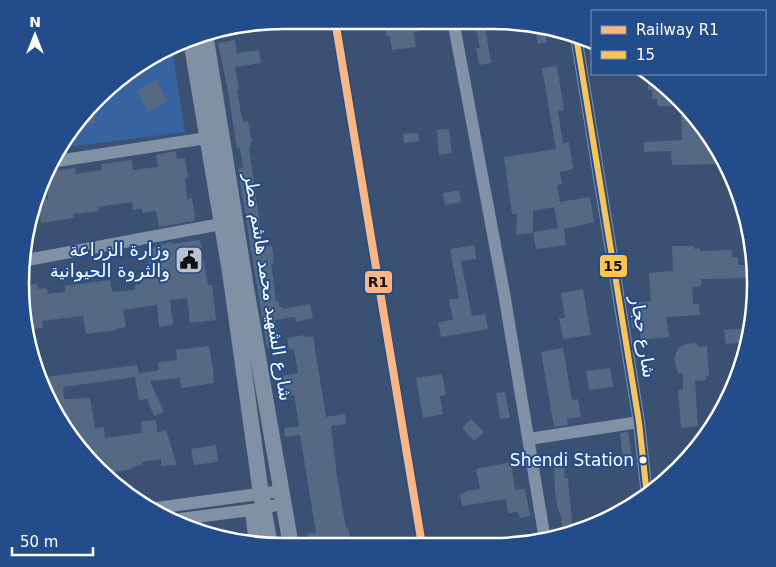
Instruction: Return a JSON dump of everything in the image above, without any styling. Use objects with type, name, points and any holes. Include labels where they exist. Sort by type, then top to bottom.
[{"type":"main road","name":"شارع الشهيد محمد هاشم مطر","points":[[206,41],[246,288],[290,538]]},
{"type":"main road","name":"شارع الشهيد محمد هاشم مطر","points":[[192,46],[230,272],[259,504],[268,538]]},
{"type":"street","points":[[455,29],[529,439],[544,533]]},
{"type":"street","name":"شارع حجار","points":[[577,43],[639,422],[646,487]]},
{"type":"street","points":[[61,161],[207,138]]},
{"type":"street","points":[[30,260],[221,224]]},
{"type":"street","points":[[529,439],[639,422]]},
{"type":"street","points":[[184,518],[259,504],[282,497]]},
{"type":"street","points":[[164,508],[259,504]]},
{"type":"street","points":[[257,537],[259,504]]},
{"type":"shaded area","points":[[173,54],[185,132],[69,147],[81,128],[103,103],[128,81]]},
{"type":"building","points":[[386,29],[432,29],[414,32],[416,47],[392,50],[390,36],[387,37]]},
{"type":"building","points":[[473,29],[485,29],[491,63],[479,65],[476,48],[480,48],[477,31],[473,31]]},
{"type":"building","points":[[536,33],[546,35],[547,42],[538,44]]},
{"type":"building","points":[[235,40],[237,53],[259,50],[261,63],[235,67],[241,114],[244,122],[248,121],[252,142],[250,142],[251,147],[249,147],[263,247],[272,246],[274,263],[271,264],[276,301],[279,301],[279,307],[283,307],[283,309],[310,304],[313,318],[296,322],[295,317],[275,320],[279,346],[267,348],[238,169],[243,168],[240,148],[237,149],[218,43]]},
{"type":"building","points":[[557,66],[564,110],[558,111],[563,143],[569,142],[573,169],[560,172],[562,184],[557,185],[560,202],[590,197],[594,222],[564,229],[566,245],[536,249],[533,232],[516,235],[517,214],[512,214],[504,157],[556,149],[542,68]],"holes":[[[554,207],[558,228],[533,232],[533,211]]]},
{"type":"building","points":[[156,80],[168,101],[148,112],[136,91]]},
{"type":"building","points":[[648,81],[676,106],[657,106],[657,99],[652,99],[652,90],[648,90]]},
{"type":"building","points":[[681,113],[695,128],[717,164],[672,165],[671,151],[644,152],[644,142],[682,140]]},
{"type":"building","points":[[94,114],[95,123],[85,124]]},
{"type":"building","points":[[449,129],[452,153],[439,155],[437,130]]},
{"type":"building","points":[[418,133],[419,141],[404,143],[403,134]]},
{"type":"building","points":[[176,151],[177,159],[185,158],[188,178],[185,178],[187,199],[192,198],[194,221],[159,227],[156,211],[143,213],[142,209],[133,210],[132,202],[98,207],[99,211],[73,214],[74,218],[41,223],[39,210],[43,200],[48,199],[48,187],[55,171],[75,168],[76,174],[102,170],[101,164],[132,160],[133,170],[158,167],[156,155]]},
{"type":"building","points":[[459,190],[461,202],[445,205],[443,193]]},
{"type":"building","points":[[200,240],[208,285],[212,285],[216,320],[190,323],[187,298],[170,300],[173,325],[159,327],[157,305],[123,310],[126,327],[117,330],[86,334],[83,316],[42,321],[43,328],[33,329],[29,285],[37,284],[38,289],[47,288],[48,294],[65,292],[65,286],[110,280],[112,292],[135,290],[135,285],[141,284],[140,275],[151,274],[148,252],[154,247],[174,241],[171,244]]},
{"type":"building","points":[[474,245],[476,259],[461,261],[472,316],[485,314],[488,329],[441,337],[438,322],[453,320],[449,300],[459,298],[450,249]]},
{"type":"building","points":[[672,246],[694,246],[694,249],[700,248],[700,251],[732,250],[732,257],[738,257],[738,265],[747,265],[747,278],[701,279],[701,286],[692,287],[693,304],[699,304],[700,315],[666,317],[669,337],[641,340],[639,327],[632,328],[630,309],[636,308],[635,303],[651,301],[649,273],[673,271]]},
{"type":"building","points":[[583,289],[591,335],[563,339],[559,318],[565,318],[561,293]]},
{"type":"building","points":[[743,329],[740,343],[726,344],[724,330]]},
{"type":"building","points":[[305,335],[305,337],[313,336],[326,417],[345,414],[346,424],[331,426],[337,476],[346,528],[348,527],[350,538],[308,538],[307,534],[316,533],[300,435],[285,437],[284,428],[299,426],[294,395],[279,397],[277,377],[298,373],[294,349],[289,350],[287,338]]},
{"type":"building","points":[[696,343],[699,347],[707,346],[709,376],[706,376],[706,380],[695,381],[698,426],[681,428],[678,390],[683,389],[683,374],[678,373],[674,359],[678,348],[686,344]]},
{"type":"building","points":[[209,346],[214,383],[181,388],[180,378],[150,381],[164,412],[154,416],[147,399],[139,400],[135,377],[63,387],[64,399],[90,398],[95,428],[104,427],[105,438],[142,433],[141,422],[156,420],[157,433],[166,430],[177,465],[161,466],[161,459],[142,462],[142,465],[132,467],[133,469],[113,472],[81,439],[63,411],[46,377],[137,365],[139,374],[159,370],[158,362],[177,360],[176,350]]},
{"type":"building","points":[[563,348],[572,400],[578,399],[581,417],[567,419],[568,425],[554,427],[541,352]]},
{"type":"building","points":[[610,368],[613,387],[589,390],[586,371]]},
{"type":"building","points":[[442,374],[446,395],[440,396],[443,414],[423,418],[416,378]]},
{"type":"building","points":[[505,392],[510,418],[500,419],[496,393]]},
{"type":"building","points":[[471,419],[484,432],[474,441],[462,428]]},
{"type":"building","points":[[628,432],[632,457],[623,458],[620,433]]},
{"type":"building","points":[[216,445],[218,462],[194,465],[191,449]]},
{"type":"building","points":[[511,462],[515,490],[525,489],[530,516],[520,518],[518,512],[508,513],[506,499],[462,506],[460,494],[480,489],[476,469]]},
{"type":"building","points":[[564,466],[565,478],[568,478],[572,526],[562,529],[561,515],[557,505],[555,490],[554,467]]},
{"type":"rail line","name":"R1","points":[[336,29],[421,538]]},
{"type":"transit line","name":"15","points":[[577,43],[639,422],[646,487]]},
{"type":"place","name":"وزارة الزراعة والثروة الحيوانية","points":[[189,260]]},
{"type":"place","name":"Shendi Station","points":[[643,460]]}]
